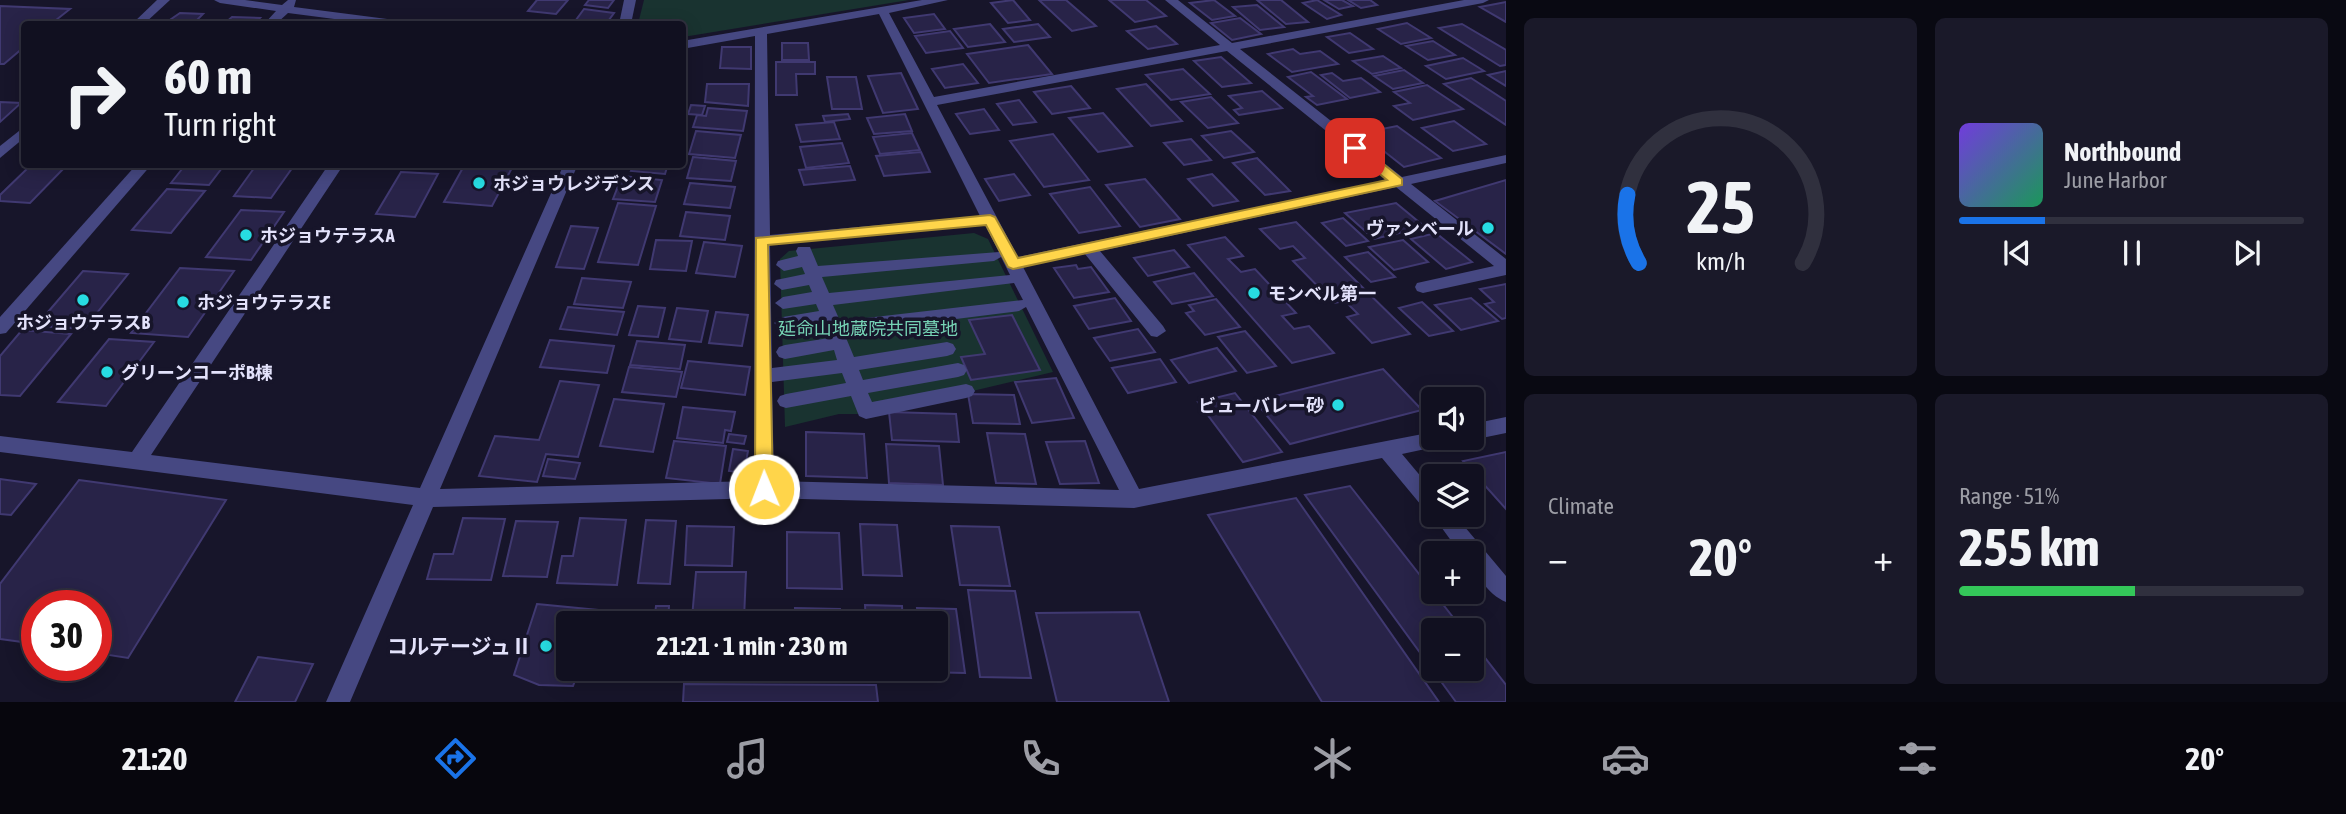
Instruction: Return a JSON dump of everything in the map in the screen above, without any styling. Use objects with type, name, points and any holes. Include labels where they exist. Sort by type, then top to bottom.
[{"type":"street","points":[[141,21],[164,0]]},
{"type":"street","points":[[220,0],[290,4],[379,21]]},
{"type":"street","points":[[626,21],[630,0]]},
{"type":"street","points":[[686,44],[942,0]]},
{"type":"street","points":[[1171,0],[1506,268]]},
{"type":"street","points":[[930,102],[1483,0]]},
{"type":"street","points":[[273,21],[290,4]]},
{"type":"street","points":[[882,10],[990,220],[1011,272],[1134,499]]},
{"type":"street","points":[[761,33],[764,489]]},
{"type":"street","points":[[0,153],[21,134]]},
{"type":"street","points":[[785,352],[829,317],[1011,272],[1089,248],[1504,161]]},
{"type":"street","points":[[0,328],[141,168]]},
{"type":"street","points":[[136,462],[334,168]]},
{"type":"street","points":[[338,702],[569,168]]},
{"type":"street","points":[[761,241],[990,220]]},
{"type":"street","points":[[1089,248],[1157,331]]},
{"type":"street","points":[[784,265],[994,256]]},
{"type":"street","points":[[782,284],[810,265]]},
{"type":"street","points":[[810,265],[866,411],[965,391]]},
{"type":"street","points":[[1423,287],[1506,268]]},
{"type":"street","points":[[783,303],[829,317]]},
{"type":"street","points":[[783,323],[829,317],[1019,305]]},
{"type":"street","points":[[763,375],[785,375],[947,349]]},
{"type":"street","points":[[914,354],[934,397]]},
{"type":"street","points":[[808,404],[857,388],[958,370]]},
{"type":"street","points":[[1484,430],[1506,425]]},
{"type":"street","points":[[0,444],[426,498],[764,489],[1134,499],[1421,442]]},
{"type":"street","points":[[1386,449],[1421,491]]},
{"type":"street","points":[[1452,527],[1506,592]]},
{"type":"green space","points":[[644,0],[909,0],[686,37],[686,21],[639,21]]},
{"type":"green space","name":"延命山地蔵院共同墓地","points":[[974,233],[988,239],[1053,372],[875,414],[839,414],[785,427],[780,259],[789,251]]},
{"type":"building","points":[[537,0],[568,0],[556,14],[528,11]]},
{"type":"building","points":[[589,0],[614,0],[608,8],[585,5]]},
{"type":"building","points":[[1013,0],[1030,20],[1008,23],[991,3]]},
{"type":"building","points":[[1039,0],[1066,0],[1096,26],[1072,31]]},
{"type":"building","points":[[1109,0],[1146,0],[1166,16],[1135,22]]},
{"type":"building","points":[[1214,0],[1235,16],[1212,20],[1190,3]]},
{"type":"building","points":[[1257,0],[1281,0],[1308,22],[1286,24]]},
{"type":"building","points":[[1317,0],[1341,15],[1327,19],[1303,3]]},
{"type":"building","points":[[1324,0],[1342,0],[1353,6],[1339,9]]},
{"type":"building","points":[[1348,0],[1370,0],[1377,5],[1361,8]]},
{"type":"building","points":[[1506,2],[1506,22],[1480,7]]},
{"type":"building","points":[[1257,5],[1284,27],[1260,30],[1233,7]]},
{"type":"building","points":[[0,6],[70,9],[55,21],[21,21],[21,50],[4,64],[0,64]]},
{"type":"building","points":[[584,9],[614,13],[608,21],[575,21]]},
{"type":"building","points":[[180,13],[203,14],[196,21],[168,21]]},
{"type":"building","points":[[934,14],[945,29],[914,33],[904,18]]},
{"type":"building","points":[[232,17],[260,18],[257,21],[227,21]]},
{"type":"building","points":[[1240,18],[1261,34],[1232,40],[1211,23]]},
{"type":"building","points":[[1407,23],[1431,38],[1401,44],[1378,29]]},
{"type":"building","points":[[990,24],[1005,42],[968,47],[954,29]]},
{"type":"building","points":[[1038,24],[1050,37],[1014,42],[1003,29]]},
{"type":"building","points":[[1462,24],[1506,50],[1506,65],[1500,66],[1439,28]]},
{"type":"building","points":[[1156,26],[1177,44],[1148,49],[1127,31]]},
{"type":"building","points":[[950,31],[963,48],[926,53],[915,36]]},
{"type":"building","points":[[1350,33],[1373,49],[1349,53],[1327,37]]},
{"type":"building","points":[[1433,41],[1455,55],[1428,60],[1406,46]]},
{"type":"building","points":[[782,43],[808,43],[809,60],[782,60]]},
{"type":"building","points":[[1028,45],[1052,74],[989,83],[967,54]]},
{"type":"building","points":[[722,47],[751,47],[751,69],[720,68]]},
{"type":"building","points":[[1293,49],[1300,54],[1320,51],[1338,64],[1292,72],[1268,54]]},
{"type":"building","points":[[1383,56],[1401,68],[1372,74],[1353,61]]},
{"type":"building","points":[[1221,57],[1251,83],[1222,87],[1194,61]]},
{"type":"building","points":[[1463,58],[1484,71],[1446,79],[1426,66]]},
{"type":"building","points":[[776,62],[815,62],[815,74],[796,74],[797,95],[776,95]]},
{"type":"building","points":[[963,64],[978,83],[945,88],[932,69]]},
{"type":"building","points":[[1183,69],[1210,94],[1171,100],[1146,75]]},
{"type":"building","points":[[1404,70],[1423,83],[1393,89],[1374,76]]},
{"type":"building","points":[[1506,71],[1506,86],[1488,75]]},
{"type":"building","points":[[1311,72],[1347,99],[1317,105],[1306,97],[1313,96],[1288,77]]},
{"type":"building","points":[[901,73],[918,109],[883,113],[868,76]]},
{"type":"building","points":[[1332,73],[1343,81],[1361,78],[1380,92],[1350,98],[1321,75]]},
{"type":"building","points":[[827,77],[856,77],[862,109],[832,109]]},
{"type":"building","points":[[1471,78],[1506,101],[1506,125],[1444,84]]},
{"type":"building","points":[[707,84],[749,84],[748,106],[705,102]]},
{"type":"building","points":[[1146,84],[1182,121],[1151,126],[1117,89]]},
{"type":"building","points":[[1427,85],[1463,109],[1413,120],[1394,106],[1410,103],[1394,92]]},
{"type":"building","points":[[1071,86],[1090,108],[1052,114],[1034,92]]},
{"type":"building","points":[[1262,91],[1282,108],[1239,115],[1234,110],[1242,108],[1229,96]]},
{"type":"building","points":[[1211,97],[1238,123],[1208,128],[1181,102]]},
{"type":"building","points":[[1019,100],[1036,122],[1013,125],[997,104]]},
{"type":"building","points":[[0,102],[21,103],[0,122]]},
{"type":"building","points":[[691,105],[705,106],[702,115],[688,114]]},
{"type":"building","points":[[708,108],[747,111],[743,131],[693,127],[697,115],[706,116]]},
{"type":"building","points":[[984,109],[999,130],[970,134],[956,114]]},
{"type":"building","points":[[1103,113],[1132,146],[1098,152],[1069,118]]},
{"type":"building","points":[[848,114],[850,119],[825,122],[823,116]]},
{"type":"building","points":[[905,114],[912,131],[874,134],[867,118]]},
{"type":"building","points":[[1454,121],[1486,144],[1453,151],[1422,128]]},
{"type":"building","points":[[834,122],[840,139],[801,142],[796,125]]},
{"type":"building","points":[[1397,126],[1441,158],[1404,167],[1361,133]]},
{"type":"building","points":[[696,131],[741,135],[735,158],[689,154]]},
{"type":"building","points":[[1231,131],[1254,152],[1224,158],[1202,136]]},
{"type":"building","points":[[912,133],[920,150],[880,154],[873,137]]},
{"type":"building","points":[[1053,134],[1089,180],[1044,187],[1010,141]]},
{"type":"building","points":[[1191,139],[1211,160],[1184,165],[1164,143]]},
{"type":"building","points":[[842,143],[849,163],[806,168],[800,147]]},
{"type":"building","points":[[921,152],[930,172],[884,176],[876,156]]},
{"type":"building","points":[[693,157],[736,161],[731,181],[687,178]]},
{"type":"building","points":[[1257,158],[1290,191],[1265,195],[1233,163]]},
{"type":"building","points":[[850,166],[855,180],[804,185],[799,170]]},
{"type":"building","points":[[28,168],[64,168],[30,203],[0,201],[0,195]]},
{"type":"building","points":[[183,168],[222,168],[209,185],[171,183]]},
{"type":"building","points":[[254,168],[292,168],[271,198],[234,196]]},
{"type":"building","name":"ホジョウレジデンス","points":[[463,168],[512,168],[492,206],[444,202]]},
{"type":"building","points":[[632,168],[667,168],[665,174],[631,171]]},
{"type":"building","points":[[401,172],[438,174],[415,217],[376,214]]},
{"type":"building","points":[[1014,174],[1030,195],[999,201],[985,179]]},
{"type":"building","points":[[1212,174],[1238,201],[1213,206],[1188,179]]},
{"type":"building","points":[[622,176],[662,180],[655,202],[613,199]]},
{"type":"building","points":[[1145,179],[1180,219],[1140,227],[1106,185]]},
{"type":"building","name":"ヴァンベール","points":[[1506,180],[1506,254],[1435,201]]},
{"type":"building","points":[[690,183],[735,187],[730,208],[684,204]]},
{"type":"building","points":[[1090,187],[1120,226],[1079,233],[1050,194]]},
{"type":"building","points":[[167,189],[205,191],[171,233],[132,230]]},
{"type":"building","points":[[618,203],[656,206],[638,265],[598,262]]},
{"type":"building","points":[[1396,203],[1425,227],[1374,239],[1345,213]]},
{"type":"building","name":"ホジョウテラスA","points":[[241,210],[284,212],[251,260],[206,257]]},
{"type":"building","points":[[686,212],[730,216],[725,240],[680,236]]},
{"type":"building","points":[[1343,218],[1368,241],[1346,246],[1322,223]]},
{"type":"building","points":[[1296,222],[1410,334],[1372,343],[1347,317],[1358,314],[1345,301],[1334,303],[1293,261],[1305,258],[1293,246],[1280,249],[1260,229]]},
{"type":"building","points":[[571,226],[598,228],[584,269],[556,267]]},
{"type":"building","points":[[1436,233],[1472,262],[1446,269],[1411,239]]},
{"type":"building","name":"モンベル第一","points":[[1225,237],[1243,256],[1228,259],[1241,272],[1255,269],[1296,313],[1282,316],[1294,329],[1309,326],[1334,353],[1292,363],[1188,245]]},
{"type":"building","points":[[656,240],[692,241],[686,271],[650,269]]},
{"type":"building","points":[[1403,240],[1428,262],[1394,270],[1369,247]]},
{"type":"building","points":[[704,242],[742,246],[735,277],[696,273]]},
{"type":"building","points":[[1174,250],[1189,267],[1148,276],[1134,258]]},
{"type":"building","points":[[1368,252],[1395,277],[1371,282],[1345,257]]},
{"type":"building","points":[[1076,265],[1078,269],[1091,267],[1109,292],[1074,298],[1054,268]]},
{"type":"building","name":"ホジョウテラスE","points":[[180,268],[234,271],[188,337],[131,333]]},
{"type":"building","name":"ホジョウテラスB","points":[[83,271],[128,274],[84,329],[36,326]]},
{"type":"building","points":[[1194,273],[1213,296],[1172,304],[1154,282]]},
{"type":"building","points":[[582,278],[631,282],[623,308],[574,304]]},
{"type":"building","points":[[1506,284],[1506,318],[1502,319],[1485,304],[1494,302],[1480,289]]},
{"type":"building","points":[[1115,298],[1131,321],[1089,329],[1074,306]]},
{"type":"building","points":[[1471,298],[1498,321],[1461,330],[1435,305]]},
{"type":"building","points":[[1216,299],[1240,327],[1205,335],[1186,313],[1194,311],[1189,305]]},
{"type":"building","points":[[1422,302],[1453,331],[1429,336],[1399,308]]},
{"type":"building","points":[[638,306],[665,308],[658,337],[629,335]]},
{"type":"building","points":[[568,307],[624,312],[617,335],[560,329]]},
{"type":"building","points":[[677,308],[708,311],[701,342],[669,339]]},
{"type":"building","points":[[716,312],[748,315],[742,346],[709,343]]},
{"type":"building","points":[[1012,315],[1040,370],[971,380],[961,357],[985,354],[969,320]]},
{"type":"building","points":[[1138,329],[1155,352],[1110,361],[1094,338]]},
{"type":"building","points":[[22,330],[71,334],[20,396],[0,395],[0,356]]},
{"type":"building","points":[[1245,331],[1276,366],[1247,373],[1218,337]]},
{"type":"building","name":"グリーンコーポB棟","points":[[109,339],[154,342],[106,406],[58,402]]},
{"type":"building","points":[[550,340],[614,346],[607,373],[540,367]]},
{"type":"building","points":[[637,341],[685,345],[680,369],[630,365]]},
{"type":"building","points":[[1217,348],[1236,371],[1189,383],[1171,360]]},
{"type":"building","points":[[1160,359],[1176,382],[1128,393],[1112,368]]},
{"type":"building","points":[[688,361],[750,367],[745,395],[681,388]]},
{"type":"building","points":[[629,367],[682,372],[676,397],[622,392]]},
{"type":"building","name":"ビューバレー砂","points":[[1383,369],[1421,410],[1290,444],[1255,401]]},
{"type":"building","points":[[1056,378],[1074,418],[1032,423],[1015,382]]},
{"type":"building","points":[[560,381],[599,385],[578,457],[546,454],[537,482],[479,476],[495,436],[539,440]]},
{"type":"building","points":[[1235,393],[1282,452],[1243,462],[1198,402]]},
{"type":"building","points":[[968,394],[1014,395],[1020,424],[973,423]]},
{"type":"building","points":[[614,399],[664,404],[653,452],[600,446]]},
{"type":"building","points":[[683,407],[735,412],[731,431],[725,430],[723,443],[677,438]]},
{"type":"building","points":[[889,412],[956,414],[959,442],[892,440]]},
{"type":"building","points":[[806,432],[864,434],[867,478],[806,476]]},
{"type":"building","points":[[987,433],[1025,434],[1036,484],[996,483]]},
{"type":"building","points":[[729,434],[746,436],[744,444],[727,442]]},
{"type":"building","points":[[674,441],[726,446],[720,484],[666,478]]},
{"type":"building","points":[[1085,441],[1099,483],[1060,484],[1046,442]]},
{"type":"building","points":[[886,444],[939,446],[943,485],[889,483]]},
{"type":"building","points":[[733,449],[748,451],[744,473],[729,471]]},
{"type":"building","points":[[1506,452],[1506,509],[1484,484],[1484,464],[1466,464],[1463,461]]},
{"type":"building","points":[[548,459],[580,463],[575,479],[543,476]]},
{"type":"building","points":[[0,479],[36,484],[11,515],[0,514]]},
{"type":"building","points":[[79,480],[226,500],[128,658],[112,656],[112,590],[21,590],[21,642],[0,639],[0,584]]},
{"type":"building","points":[[1350,486],[1421,576],[1421,604],[1443,604],[1454,618],[1421,618],[1421,654],[1305,495]]},
{"type":"building","points":[[1296,498],[1421,676],[1421,681],[1424,681],[1439,702],[1322,702],[1208,515]]},
{"type":"building","points":[[463,518],[505,519],[491,580],[427,579],[434,554],[453,554]]},
{"type":"building","points":[[580,518],[626,520],[617,585],[557,583],[562,556],[573,556]]},
{"type":"building","points":[[646,520],[676,521],[670,584],[638,583]]},
{"type":"building","points":[[516,521],[558,522],[547,577],[503,576]]},
{"type":"building","points":[[860,524],[897,525],[902,576],[863,575]]},
{"type":"building","points":[[687,526],[734,527],[732,566],[685,565]]},
{"type":"building","points":[[951,526],[999,527],[1010,586],[960,585]]},
{"type":"building","points":[[787,532],[839,533],[842,589],[787,588]]},
{"type":"building","points":[[696,572],[746,572],[744,611],[693,611]]},
{"type":"building","points":[[968,590],[1015,591],[1031,678],[980,677]]},
{"type":"building","name":"コルテージュⅡ","points":[[537,604],[608,611],[556,611],[556,681],[575,681],[573,686],[539,685],[514,675]]},
{"type":"building","points":[[865,605],[902,606],[902,611],[865,611]]},
{"type":"building","points":[[656,606],[669,606],[669,611],[655,611]]},
{"type":"building","points":[[795,608],[840,611],[795,611]]},
{"type":"building","points":[[917,608],[956,609],[965,673],[948,673],[948,611],[917,611]]},
{"type":"building","points":[[1139,612],[1169,702],[1057,702],[1036,613]]},
{"type":"building","points":[[258,657],[313,664],[295,702],[235,702]]},
{"type":"building","points":[[1484,657],[1506,685],[1506,702],[1456,702],[1441,681],[1484,681]]},
{"type":"building","points":[[684,684],[876,685],[878,702],[683,702]]},
{"type":"place","name":"ホジョウレジデンス","points":[[479,183]]},
{"type":"place","name":"ヴァンベール","points":[[1488,228]]},
{"type":"place","name":"ホジョウテラスA","points":[[246,235]]},
{"type":"place","name":"モンベル第一","points":[[1254,293]]},
{"type":"place","name":"ホジョウテラスB","points":[[83,300]]},
{"type":"place","name":"ホジョウテラスE","points":[[183,302]]},
{"type":"place","name":"グリーンコーポB棟","points":[[107,372]]},
{"type":"place","name":"ビューバレー砂","points":[[1338,405]]},
{"type":"place","name":"コルテージュⅡ","points":[[546,646]]},
{"type":"route","points":[[764,489],[761,241],[990,220],[1013,264],[1397,182],[1355,148]]}]
